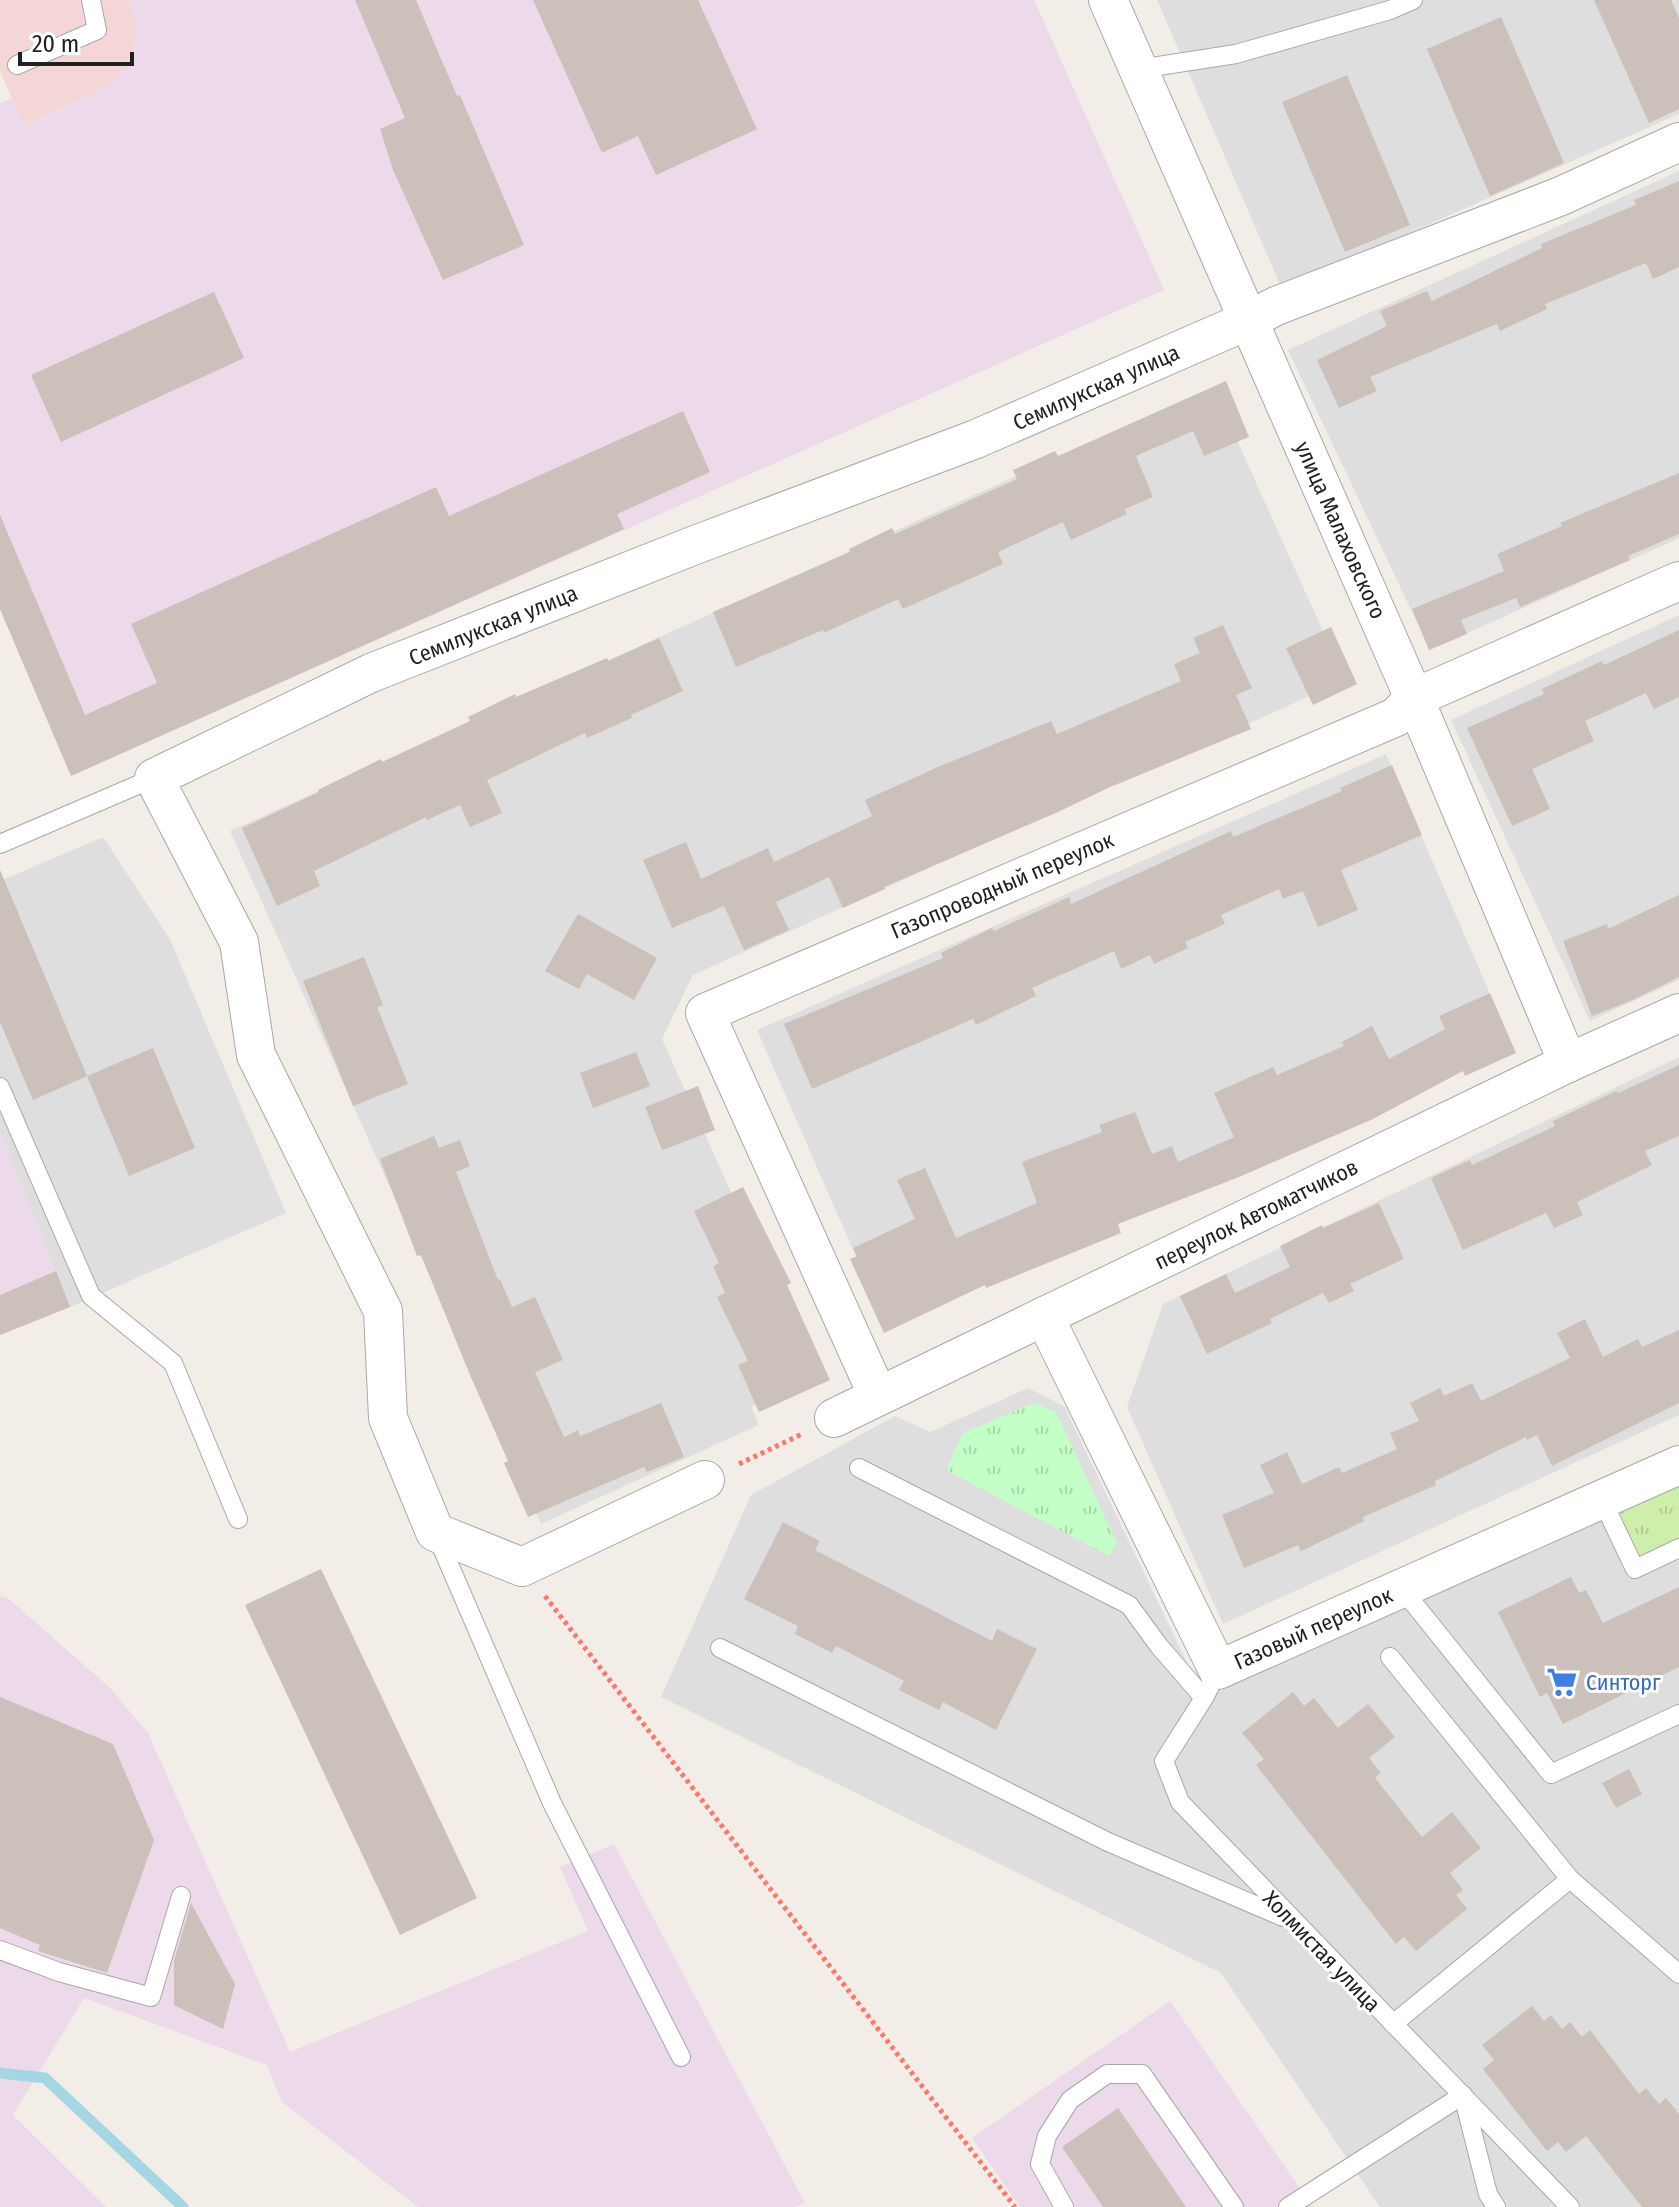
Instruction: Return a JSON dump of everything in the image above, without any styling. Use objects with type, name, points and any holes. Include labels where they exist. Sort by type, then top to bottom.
[{"type":"street","name":"улица Малаховского","points":[[1108,0],[1414,698],[1568,1063]]},
{"type":"street","name":"Семилукская улица","points":[[154,778],[371,673],[695,545],[976,439],[1276,306],[1561,196],[1679,142]]},
{"type":"street","name":"Газопроводный переулок","points":[[878,1396],[705,1013],[1396,717],[1414,698],[1679,581]]},
{"type":"street","points":[[154,778],[239,942],[256,1055],[383,1311],[388,1418],[435,1532],[522,1567],[705,1480]]},
{"type":"street","name":"переулок Автоматчиков","points":[[834,1418],[1568,1063],[1679,1013]]},
{"type":"street","name":"Газовый переулок","points":[[1044,1316],[1211,1684],[1402,1589],[1679,1465]]},
{"type":"lane","points":[[17,65],[97,30],[91,0]]},
{"type":"lane","points":[[1139,69],[1236,54],[1390,10],[1413,0]]},
{"type":"lane","points":[[0,844],[154,778]]},
{"type":"lane","points":[[0,1087],[91,1296],[173,1363],[238,1519]]},
{"type":"lane","points":[[859,1468],[1129,1605],[1159,1646],[1211,1684]]},
{"type":"lane","points":[[1602,1500],[1635,1569],[1679,1548]]},
{"type":"lane","points":[[435,1532],[552,1803],[681,2057]]},
{"type":"lane","points":[[1402,1589],[1551,1774],[1679,1714]]},
{"type":"lane","points":[[720,1648],[1108,1842],[1292,1921]]},
{"type":"lane","points":[[1390,1657],[1570,1879],[1679,1974]]},
{"type":"lane","name":"Холмистая улица","points":[[1211,1684],[1164,1761],[1180,1802],[1570,2207]]},
{"type":"lane","points":[[1393,2024],[1570,1879]]},
{"type":"lane","points":[[0,1950],[59,1972],[151,1997],[181,1896]]},
{"type":"lane","points":[[1064,2207],[1040,2164],[1047,2136],[1070,2100],[1107,2074],[1142,2074],[1234,2207]]},
{"type":"lane","points":[[1288,2207],[1463,2095],[1488,2194],[1496,2207]]},
{"type":"path","points":[[705,1480],[834,1418]]},
{"type":"path","points":[[522,1567],[1015,2207]]},
{"type":"shaded area","points":[[0,0],[130,0],[136,24],[133,60],[111,84],[24,126],[0,71]]},
{"type":"shaded area","points":[[129,0],[1034,0],[1164,290],[71,776],[0,609],[0,103],[12,98],[25,126],[111,84],[133,60],[136,24]]},
{"type":"shaded area","points":[[1157,0],[1679,0],[1679,114],[1282,289]]},
{"type":"shaded area","points":[[1679,171],[1679,538],[1430,650],[1288,350]]},
{"type":"shaded area","points":[[1213,387],[1345,680],[693,975],[662,1039],[815,1378],[751,1407],[759,1425],[541,1524],[230,831]]},
{"type":"shaded area","points":[[1679,615],[1679,980],[1590,1021],[1451,720]]},
{"type":"shaded area","points":[[1386,754],[1513,1047],[885,1323],[757,1030]]},
{"type":"shaded area","points":[[103,837],[170,939],[286,1213],[70,1307],[0,1133],[0,881]]},
{"type":"shaded area","points":[[1679,1057],[1679,1415],[1223,1624],[1127,1407],[1163,1304]]},
{"type":"shaded area","points":[[0,1133],[70,1307],[0,1335]]},
{"type":"shaded area","points":[[1028,1388],[1064,1406],[1204,1698],[1679,1475],[1679,2207],[1380,2207],[1221,1973],[661,1697],[751,1495],[895,1416],[930,1432]]},
{"type":"shaded area","points":[[0,1596],[8,1598],[109,1687],[148,1733],[290,2052],[588,1931],[560,1867],[614,1844],[805,2203],[795,2207],[418,2207],[282,2102],[267,2065],[84,1998],[13,2115],[106,2207],[0,2207]]},
{"type":"shaded area","points":[[1170,2001],[1313,2207],[1020,2207],[972,2138]]},
{"type":"green space","points":[[1034,1403],[1056,1412],[1117,1543],[1109,1556],[946,1470],[963,1433]]},
{"type":"green space","points":[[1679,1465],[1679,1548],[1635,1569],[1602,1500]]},
{"type":"building","points":[[355,0],[416,0],[524,245],[443,280],[393,170],[380,129],[405,118]]},
{"type":"building","points":[[533,0],[698,0],[757,129],[656,175],[638,136],[602,153]]},
{"type":"building","points":[[1594,0],[1671,0],[1679,18],[1679,109],[1649,123]]},
{"type":"building","points":[[1501,17],[1564,163],[1490,196],[1427,49]]},
{"type":"building","points":[[1347,75],[1410,225],[1345,252],[1282,102]]},
{"type":"building","points":[[1679,181],[1679,267],[1653,279],[1646,263],[1545,304],[1547,309],[1500,331],[1497,324],[1370,377],[1377,391],[1339,408],[1317,360],[1387,326],[1380,311],[1427,291],[1432,301],[1542,248],[1541,244],[1636,205],[1634,200]]},
{"type":"building","points":[[214,292],[244,358],[61,442],[31,375]]},
{"type":"building","points":[[1226,381],[1249,437],[1204,456],[1193,431],[1136,456],[1153,497],[1125,509],[1127,514],[1071,540],[1063,522],[998,552],[1003,564],[903,609],[898,599],[824,633],[823,630],[736,667],[713,612],[850,552],[849,549],[892,528],[895,534],[1017,479],[1013,470],[1055,451],[1058,456]]},
{"type":"building","points":[[683,411],[710,472],[617,514],[624,529],[71,776],[0,609],[0,515],[85,715],[157,683],[131,624],[436,487],[449,516]]},
{"type":"building","points":[[1679,473],[1679,534],[1628,556],[1630,560],[1520,607],[1516,598],[1461,620],[1467,634],[1429,650],[1412,609],[1504,571],[1497,554],[1562,526],[1560,523]]},
{"type":"building","points":[[1223,625],[1252,688],[1236,695],[1251,729],[1108,788],[843,908],[829,877],[776,902],[789,930],[744,950],[724,906],[672,928],[643,860],[686,842],[701,879],[768,848],[774,862],[872,816],[865,800],[938,767],[1051,721],[1057,734],[1181,681],[1174,664],[1200,653],[1193,638]]},
{"type":"building","points":[[1331,627],[1357,684],[1313,705],[1286,648]]},
{"type":"building","points":[[1679,630],[1679,697],[1654,709],[1646,693],[1585,721],[1594,741],[1532,769],[1550,809],[1512,826],[1467,728],[1544,694],[1542,689],[1602,661],[1604,665]]},
{"type":"building","points":[[659,638],[683,691],[631,715],[632,718],[587,738],[585,733],[487,780],[502,813],[470,827],[460,805],[427,820],[426,817],[314,871],[320,886],[277,906],[242,828],[381,759],[382,762],[470,721],[468,717],[515,694],[516,697]]},
{"type":"building","points":[[1392,765],[1422,835],[1341,870],[1358,910],[1318,927],[1303,891],[1283,899],[1279,889],[1221,915],[1225,924],[1185,942],[1188,948],[1154,964],[1150,955],[1121,969],[1114,951],[1032,988],[1036,996],[976,1025],[973,1019],[812,1089],[784,1024],[943,958],[941,953],[992,928],[994,931],[1069,897],[1071,904],[1231,831],[1233,837],[1342,791],[1340,788]]},
{"type":"building","points":[[0,870],[87,1076],[33,1100],[0,1022]]},
{"type":"building","points":[[1679,895],[1679,977],[1592,1016],[1563,941],[1607,924],[1608,929]]},
{"type":"building","points":[[578,914],[657,958],[634,1000],[587,974],[579,989],[545,971]]},
{"type":"building","points":[[364,957],[383,1005],[377,1007],[408,1084],[353,1106],[303,981]]},
{"type":"building","points":[[1490,993],[1516,1053],[1465,1076],[1463,1071],[1373,1119],[1239,1177],[1118,1224],[1121,1233],[986,1288],[985,1285],[884,1333],[850,1259],[857,1256],[853,1248],[915,1219],[897,1180],[925,1168],[956,1238],[1037,1203],[1022,1162],[1102,1132],[1099,1125],[1135,1112],[1152,1154],[1172,1146],[1178,1162],[1234,1137],[1214,1093],[1273,1067],[1277,1075],[1344,1046],[1342,1042],[1372,1026],[1389,1059],[1445,1029],[1439,1016]]},
{"type":"building","points":[[153,1048],[195,1148],[129,1176],[87,1076]]},
{"type":"building","points":[[636,1052],[650,1086],[593,1108],[580,1073]]},
{"type":"building","points":[[1679,1065],[1679,1136],[1645,1151],[1652,1165],[1577,1202],[1583,1215],[1554,1228],[1546,1213],[1463,1250],[1431,1178],[1470,1160],[1472,1165],[1555,1126],[1553,1121]]},
{"type":"building","points":[[698,1086],[715,1130],[662,1150],[645,1107]]},
{"type":"building","points":[[434,1136],[439,1148],[460,1140],[470,1166],[456,1172],[498,1280],[512,1307],[535,1297],[563,1360],[535,1372],[564,1437],[578,1430],[580,1436],[661,1403],[684,1457],[647,1472],[644,1467],[528,1517],[504,1463],[508,1461],[421,1255],[417,1256],[380,1159]]},
{"type":"building","points":[[743,1187],[791,1283],[787,1285],[830,1380],[759,1412],[738,1365],[748,1361],[717,1297],[725,1293],[713,1266],[719,1263],[694,1211]]},
{"type":"building","points":[[1379,1203],[1404,1259],[1350,1284],[1354,1291],[1329,1303],[1323,1293],[1270,1319],[1272,1323],[1207,1354],[1180,1296],[1226,1274],[1235,1293],[1290,1267],[1280,1246],[1322,1225],[1323,1228]]},
{"type":"building","points":[[56,1271],[70,1307],[0,1335],[0,1295]]},
{"type":"building","points":[[1585,1319],[1603,1357],[1638,1339],[1642,1347],[1679,1330],[1679,1403],[1552,1466],[1537,1435],[1527,1440],[1526,1437],[1301,1551],[1298,1545],[1244,1568],[1222,1515],[1274,1493],[1260,1465],[1287,1452],[1302,1484],[1339,1467],[1342,1473],[1397,1449],[1390,1433],[1419,1421],[1410,1403],[1440,1388],[1444,1396],[1472,1383],[1481,1401],[1570,1358],[1557,1333]]},
{"type":"building","points":[[783,1522],[820,1541],[815,1550],[992,1641],[997,1629],[1037,1649],[996,1730],[943,1702],[939,1710],[899,1690],[904,1681],[836,1646],[832,1653],[795,1634],[798,1626],[744,1599]]},
{"type":"building","points":[[321,1569],[477,1898],[400,1935],[245,1605]]},
{"type":"building","points":[[1571,1577],[1579,1593],[1586,1590],[1603,1623],[1679,1587],[1679,1667],[1563,1724],[1547,1693],[1540,1697],[1498,1612]]},
{"type":"building","points":[[1293,1692],[1304,1706],[1314,1698],[1338,1728],[1368,1704],[1395,1737],[1369,1758],[1381,1773],[1375,1778],[1422,1837],[1452,1812],[1481,1848],[1450,1873],[1463,1890],[1456,1895],[1467,1909],[1416,1951],[1404,1937],[1396,1944],[1256,1765],[1264,1759],[1242,1733]]},
{"type":"building","points":[[0,1697],[113,1744],[154,1840],[107,1973],[38,1951],[40,1945],[0,1928]]},
{"type":"building","points":[[1629,1769],[1642,1794],[1616,1808],[1602,1783]]},
{"type":"building","points":[[191,1903],[235,1984],[223,2029],[174,2005],[174,1961]]},
{"type":"building","points":[[1532,2006],[1544,2021],[1551,2015],[1562,2029],[1570,2022],[1582,2037],[1590,2030],[1639,2094],[1646,2088],[1659,2104],[1666,2098],[1679,2114],[1679,2207],[1642,2207],[1586,2136],[1566,2152],[1558,2142],[1547,2151],[1483,2069],[1494,2060],[1482,2045]]},
{"type":"building","points":[[1118,2108],[1186,2207],[1103,2207],[1062,2147]]},
{"type":"waterway","points":[[0,2073],[45,2078],[183,2207]]},
{"type":"place","name":"Синторг","points":[[1562,1682]]}]
